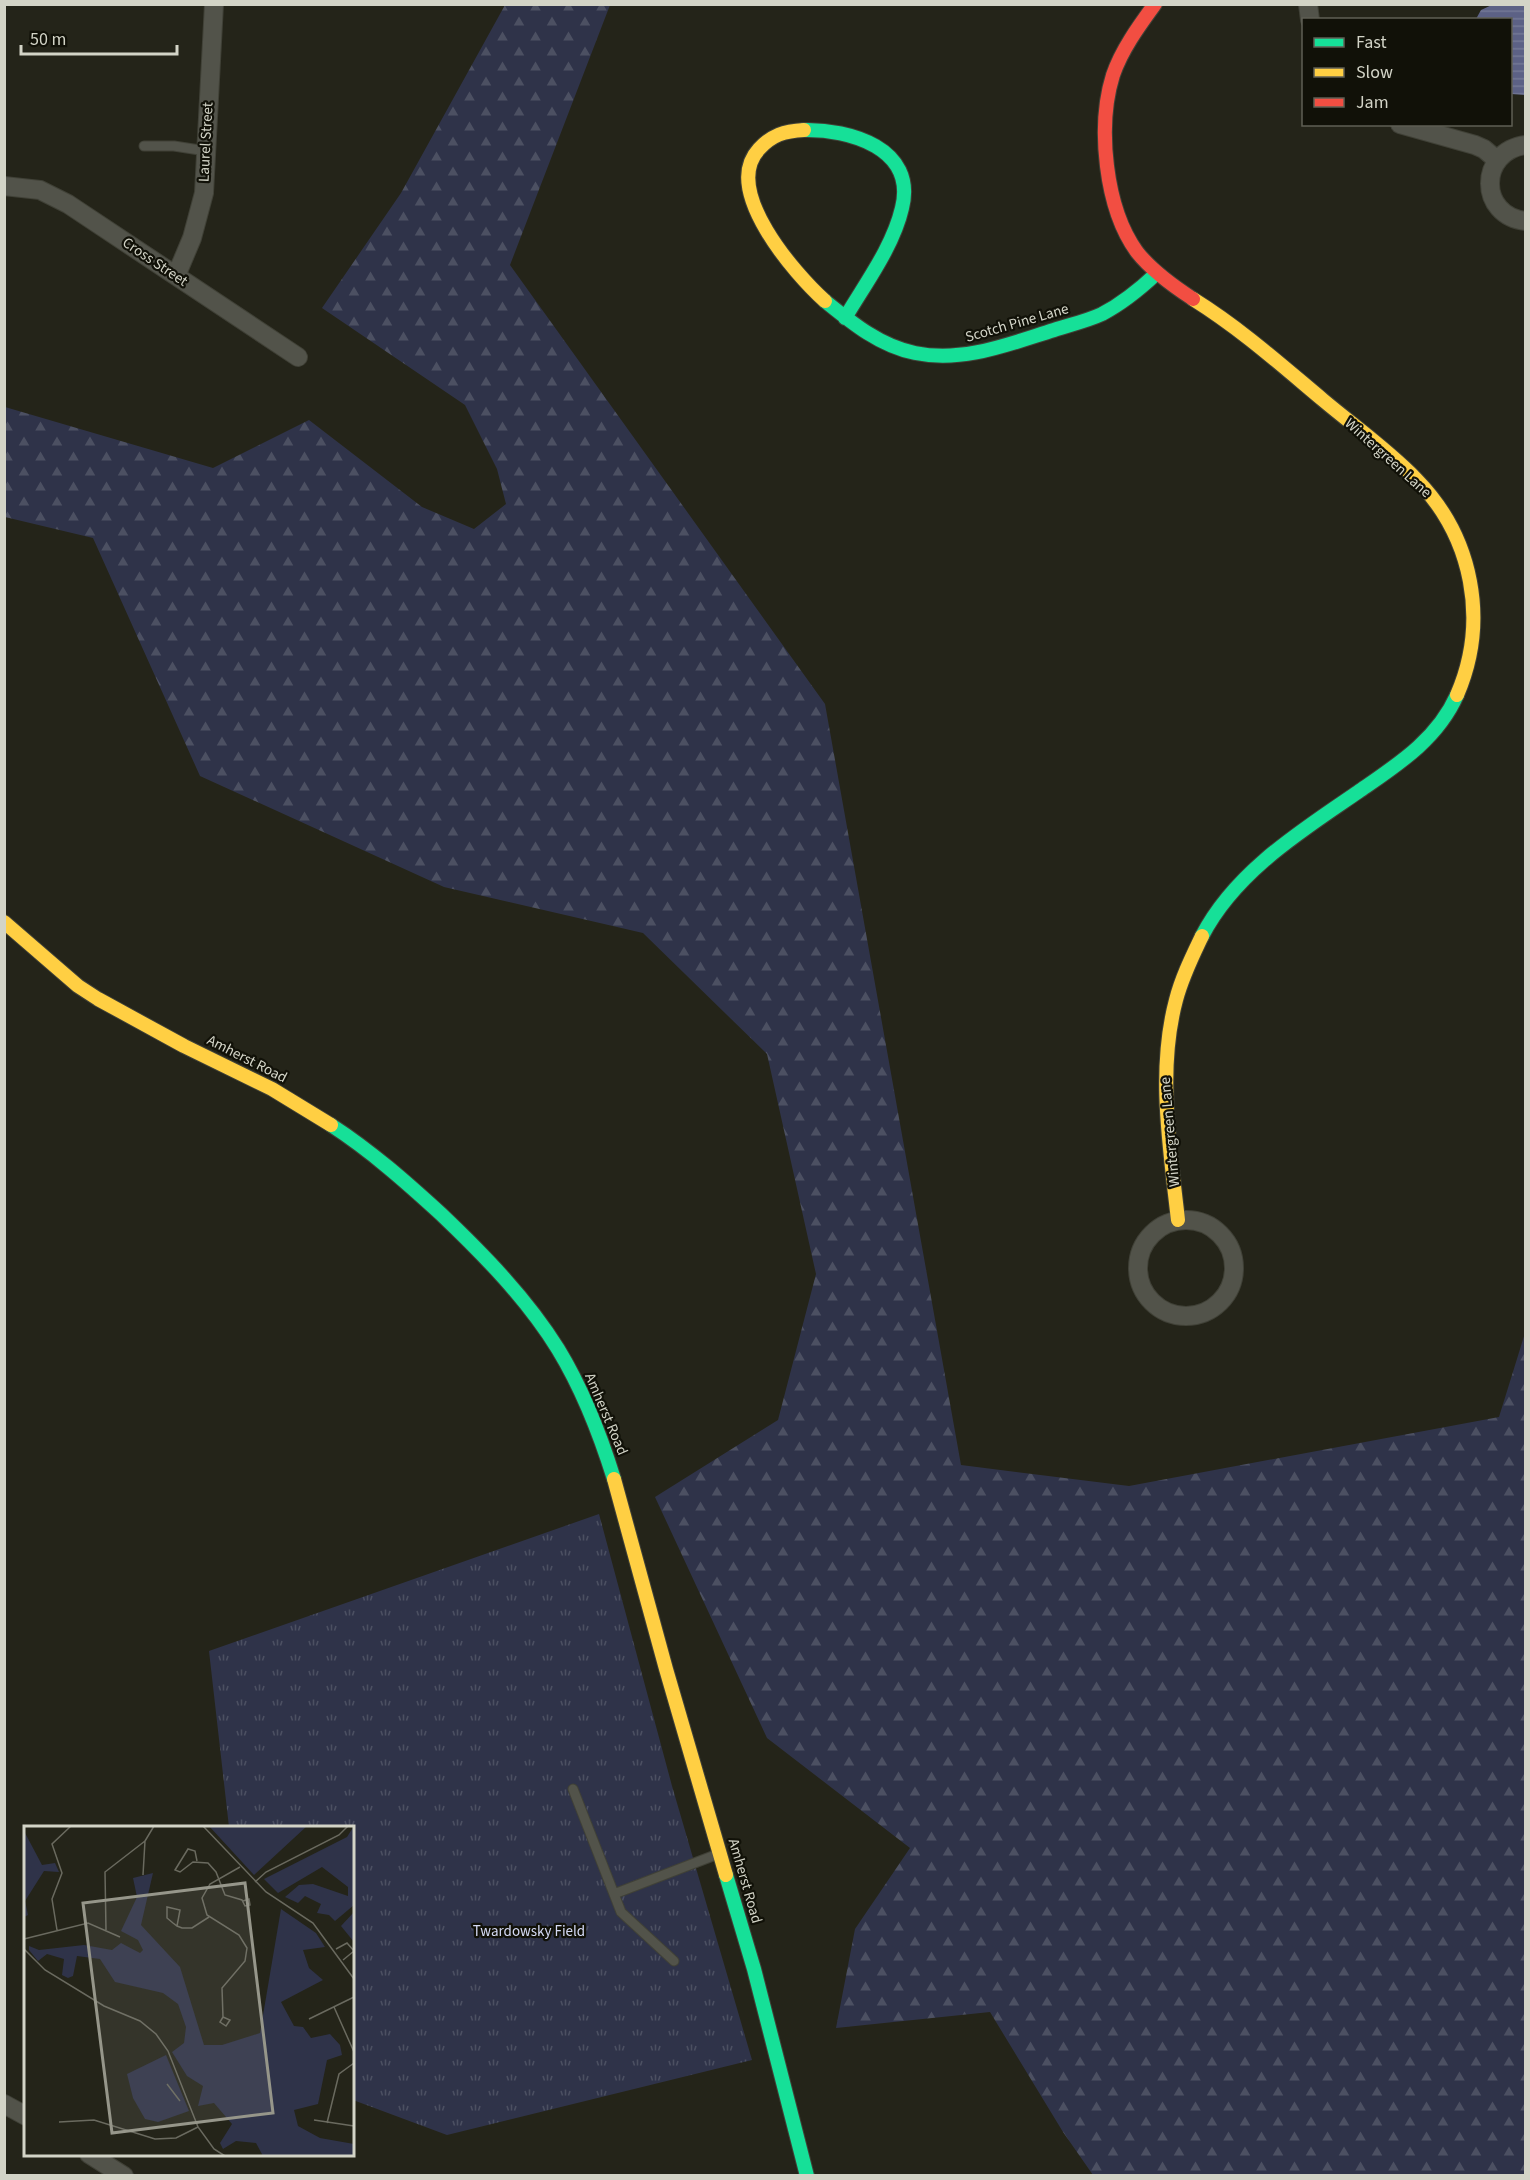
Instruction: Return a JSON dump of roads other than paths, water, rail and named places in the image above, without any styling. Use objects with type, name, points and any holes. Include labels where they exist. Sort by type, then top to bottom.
[{"type":"street","name":"Laurel Street","points":[[176,276],[192,238],[204,194],[214,4]]},
{"type":"street","name":"Wintergreen Lane","points":[[1155,4],[1143,19],[1119,61],[1109,87],[1102,134],[1110,183],[1126,231],[1138,252],[1157,273],[1184,295],[1240,330],[1417,480],[1434,498],[1458,541],[1473,588],[1475,611],[1473,637],[1462,683],[1439,726],[1404,761],[1301,830],[1256,866],[1219,908],[1193,953],[1170,1023],[1165,1071],[1165,1095],[1178,1220]]},
{"type":"street","points":[[1407,126],[1475,145],[1497,160]]},
{"type":"street","name":"Scotch Pine Lane","points":[[845,318],[898,223],[904,197],[899,171],[893,161],[868,139],[825,130],[790,130],[768,139],[754,155],[749,176],[752,199],[767,233],[790,266],[845,318],[870,336],[909,352],[927,356],[966,356],[984,352],[1100,315],[1130,297],[1157,273]]},
{"type":"street","points":[[1526,145],[1507,151],[1497,160],[1490,177],[1490,188],[1501,210],[1510,217],[1526,221]]},
{"type":"street","name":"Cross Street","points":[[4,186],[40,190],[68,204],[298,357]]},
{"type":"street","name":"Amherst Road","points":[[4,922],[78,986],[98,999],[184,1046],[272,1089],[334,1127],[394,1170],[465,1237],[529,1309],[556,1348],[580,1389],[600,1435],[615,1481],[666,1669],[754,1969],[807,2175]]},
{"type":"street","points":[[1178,1220],[1197,1221],[1214,1228],[1227,1242],[1234,1260],[1233,1279],[1226,1296],[1211,1309],[1194,1315],[1184,1316],[1164,1310],[1149,1298],[1140,1280],[1139,1261],[1146,1242],[1159,1228],[1178,1220]]},
{"type":"street","points":[[4,2104],[24,2115]]},
{"type":"street","points":[[92,2156],[124,2175]]},
{"type":"lane","points":[[144,146],[174,146],[206,151]]},
{"type":"lane","points":[[573,1789],[621,1912],[674,1961]]},
{"type":"lane","points":[[614,1894],[719,1853]]},
{"type":"park label","name":"Twardowsky Field","points":[[529,1931]]}]
